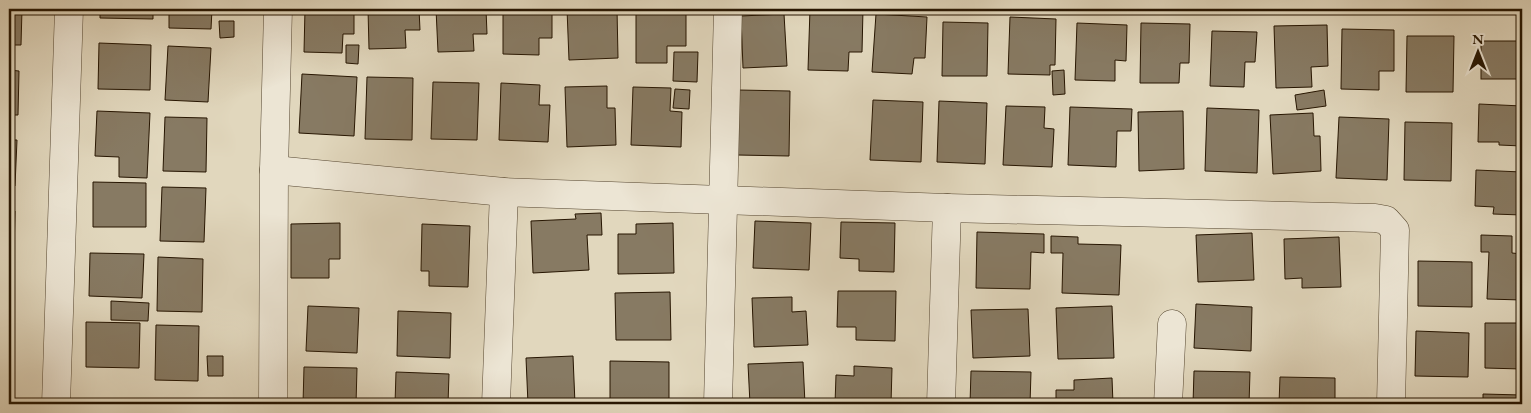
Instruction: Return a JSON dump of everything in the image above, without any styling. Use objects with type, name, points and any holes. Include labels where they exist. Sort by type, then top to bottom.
[{"type":"street","points":[[56,404],[69,9]]},
{"type":"street","points":[[273,404],[274,170],[278,9]]},
{"type":"street","points":[[718,404],[728,9]]},
{"type":"street","points":[[274,170],[504,192],[723,201],[1375,218],[1386,220],[1395,230],[1391,404]]},
{"type":"street","points":[[496,404],[504,192]]},
{"type":"street","points":[[941,404],[948,208]]},
{"type":"street","points":[[1168,404],[1172,324]]},
{"type":"building","points":[[9,9],[22,9],[21,45],[9,45]]},
{"type":"building","points":[[100,9],[153,9],[153,19],[100,18]]},
{"type":"building","points":[[169,9],[212,9],[211,29],[169,28]]},
{"type":"building","points":[[305,9],[354,9],[354,34],[343,34],[342,53],[304,52]]},
{"type":"building","points":[[368,9],[419,9],[420,30],[405,30],[406,48],[369,49]]},
{"type":"building","points":[[436,9],[486,9],[487,34],[473,34],[474,51],[438,52]]},
{"type":"building","points":[[503,9],[552,9],[552,38],[539,38],[539,55],[503,54]]},
{"type":"building","points":[[567,9],[617,9],[618,58],[569,60]]},
{"type":"building","points":[[636,9],[686,9],[686,46],[667,46],[667,63],[636,63]]},
{"type":"building","points":[[810,9],[863,9],[862,52],[849,52],[848,71],[808,70]]},
{"type":"building","points":[[784,14],[787,66],[743,68],[741,16]]},
{"type":"building","points":[[876,14],[927,17],[925,58],[914,58],[912,74],[872,72]]},
{"type":"building","points":[[1010,17],[1056,19],[1055,65],[1050,65],[1050,75],[1008,74]]},
{"type":"building","points":[[219,21],[234,21],[234,37],[220,38]]},
{"type":"building","points":[[943,22],[988,23],[987,76],[942,76]]},
{"type":"building","points":[[1077,23],[1127,25],[1126,61],[1115,60],[1115,81],[1075,80]]},
{"type":"building","points":[[1141,23],[1190,24],[1189,63],[1180,63],[1179,83],[1140,83]]},
{"type":"building","points":[[1327,25],[1328,66],[1311,67],[1312,87],[1276,88],[1274,26]]},
{"type":"building","points":[[1342,29],[1394,30],[1394,71],[1379,71],[1379,90],[1341,89]]},
{"type":"building","points":[[1212,31],[1257,32],[1255,62],[1245,62],[1244,87],[1210,86]]},
{"type":"building","points":[[1407,36],[1454,36],[1453,92],[1406,92]]},
{"type":"building","points":[[1481,41],[1522,41],[1522,79],[1481,79]]},
{"type":"building","points":[[99,43],[151,45],[150,90],[98,89]]},
{"type":"building","points":[[346,45],[359,45],[358,64],[346,63]]},
{"type":"building","points":[[168,46],[211,48],[208,102],[165,100]]},
{"type":"building","points":[[674,52],[698,52],[697,82],[673,81]]},
{"type":"building","points":[[9,70],[19,71],[18,115],[9,115]]},
{"type":"building","points":[[1064,70],[1065,94],[1053,95],[1052,71]]},
{"type":"building","points":[[302,74],[357,77],[354,136],[299,133]]},
{"type":"building","points":[[367,77],[413,78],[412,140],[365,139]]},
{"type":"building","points":[[433,82],[479,83],[477,140],[431,139]]},
{"type":"building","points":[[501,83],[540,85],[539,105],[550,105],[548,142],[499,140]]},
{"type":"building","points":[[607,86],[607,108],[615,108],[616,145],[567,147],[565,87]]},
{"type":"building","points":[[633,87],[671,88],[670,111],[682,112],[681,147],[631,145]]},
{"type":"building","points":[[675,89],[690,90],[689,109],[673,108]]},
{"type":"building","points":[[738,90],[790,91],[789,156],[737,155]]},
{"type":"building","points":[[1324,90],[1326,106],[1297,110],[1295,95]]},
{"type":"building","points":[[873,100],[923,102],[921,162],[870,160]]},
{"type":"building","points":[[939,101],[987,103],[985,164],[937,162]]},
{"type":"building","points":[[1479,104],[1522,106],[1522,146],[1499,145],[1499,142],[1478,142]]},
{"type":"building","points":[[1006,106],[1045,107],[1044,128],[1054,129],[1052,167],[1003,165]]},
{"type":"building","points":[[1070,107],[1132,109],[1131,131],[1117,131],[1116,167],[1068,165]]},
{"type":"building","points":[[1207,108],[1259,110],[1257,173],[1205,171]]},
{"type":"building","points":[[97,111],[150,113],[147,178],[119,177],[119,157],[95,156]]},
{"type":"building","points":[[1183,111],[1184,169],[1139,171],[1138,112]]},
{"type":"building","points":[[1313,113],[1314,136],[1320,136],[1321,171],[1273,174],[1270,115]]},
{"type":"building","points":[[165,117],[207,118],[206,172],[163,171]]},
{"type":"building","points":[[1339,117],[1389,119],[1387,180],[1336,178]]},
{"type":"building","points":[[1405,122],[1452,123],[1451,181],[1404,180]]},
{"type":"building","points":[[9,140],[17,140],[15,186],[9,186]]},
{"type":"building","points":[[1476,170],[1522,172],[1522,215],[1493,214],[1494,207],[1475,206]]},
{"type":"building","points":[[93,182],[146,183],[146,227],[93,227]]},
{"type":"building","points":[[162,187],[206,188],[204,242],[160,241]]},
{"type":"building","points":[[9,211],[15,211],[14,254],[9,254]]},
{"type":"building","points":[[601,213],[602,235],[587,235],[589,270],[533,273],[531,221],[576,219],[575,214]]},
{"type":"building","points":[[755,221],[811,223],[809,270],[753,268]]},
{"type":"building","points":[[841,222],[895,223],[894,272],[859,271],[859,259],[840,258]]},
{"type":"building","points":[[340,223],[340,259],[329,259],[329,278],[291,278],[291,224]]},
{"type":"building","points":[[673,223],[674,273],[618,274],[618,234],[636,234],[636,224]]},
{"type":"building","points":[[422,224],[470,226],[468,287],[429,286],[429,271],[421,271]]},
{"type":"building","points":[[977,232],[1044,234],[1044,253],[1031,252],[1030,289],[976,288]]},
{"type":"building","points":[[1252,233],[1254,280],[1198,282],[1196,235]]},
{"type":"building","points":[[1481,235],[1512,236],[1512,253],[1522,254],[1522,300],[1487,299],[1489,252],[1481,252]]},
{"type":"building","points":[[1051,236],[1078,237],[1078,244],[1121,245],[1119,295],[1062,293],[1063,253],[1051,253]]},
{"type":"building","points":[[1339,237],[1341,287],[1302,288],[1302,278],[1285,279],[1284,239]]},
{"type":"building","points":[[90,253],[144,254],[142,298],[89,296]]},
{"type":"building","points":[[158,257],[203,259],[202,312],[157,311]]},
{"type":"building","points":[[1418,261],[1472,262],[1472,307],[1418,306]]},
{"type":"building","points":[[9,279],[12,280],[10,325],[9,325]]},
{"type":"building","points":[[838,291],[896,291],[895,341],[856,340],[856,327],[837,327]]},
{"type":"building","points":[[670,292],[671,340],[616,340],[615,293]]},
{"type":"building","points":[[792,297],[792,312],[806,311],[808,345],[754,347],[752,298]]},
{"type":"building","points":[[111,301],[149,303],[148,321],[111,320]]},
{"type":"building","points":[[1196,304],[1252,307],[1251,351],[1194,348]]},
{"type":"building","points":[[308,306],[359,308],[357,353],[306,351]]},
{"type":"building","points":[[1112,306],[1114,358],[1058,359],[1056,308]]},
{"type":"building","points":[[1028,309],[1030,356],[973,358],[971,310]]},
{"type":"building","points":[[398,311],[451,313],[450,358],[397,356]]},
{"type":"building","points":[[86,322],[140,323],[139,368],[86,367]]},
{"type":"building","points":[[1485,323],[1522,323],[1522,369],[1485,368]]},
{"type":"building","points":[[156,325],[199,326],[198,381],[155,380]]},
{"type":"building","points":[[1416,331],[1469,333],[1468,377],[1415,376]]},
{"type":"building","points":[[207,356],[223,356],[223,376],[208,376]]},
{"type":"building","points":[[573,356],[575,404],[528,404],[526,358]]},
{"type":"building","points":[[610,361],[669,362],[669,404],[610,404]]},
{"type":"building","points":[[803,362],[805,404],[750,404],[748,364]]},
{"type":"building","points":[[854,366],[892,368],[891,404],[835,404],[836,375],[854,376]]},
{"type":"building","points":[[304,367],[357,368],[356,404],[303,404]]},
{"type":"building","points":[[971,371],[1031,372],[1030,404],[970,404]]},
{"type":"building","points":[[1194,371],[1250,372],[1249,404],[1193,404]]},
{"type":"building","points":[[396,372],[449,374],[448,404],[395,404]]},
{"type":"building","points":[[1280,377],[1335,378],[1335,404],[1279,404]]},
{"type":"building","points":[[1112,378],[1113,404],[1056,404],[1056,390],[1074,390],[1074,380]]},
{"type":"building","points":[[1483,394],[1522,395],[1522,404],[1483,404]]},
{"type":"building","points":[[1414,402],[1467,403],[1467,404],[1413,404]]}]
